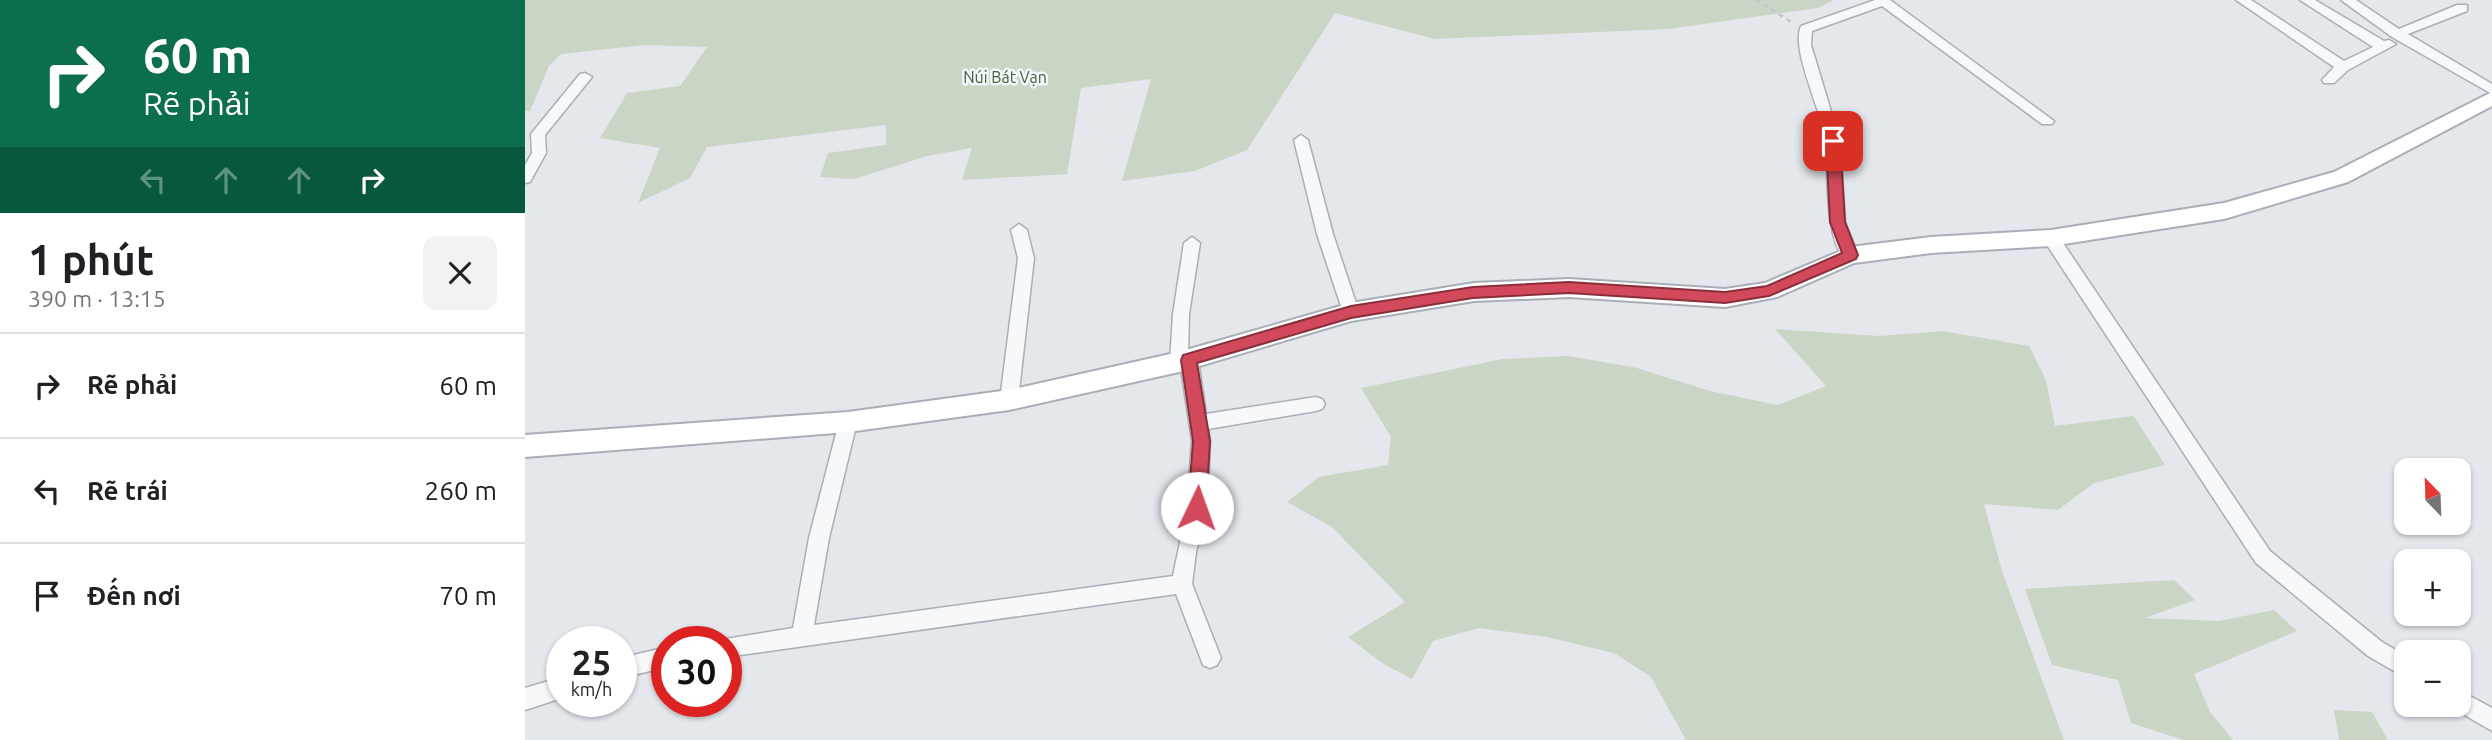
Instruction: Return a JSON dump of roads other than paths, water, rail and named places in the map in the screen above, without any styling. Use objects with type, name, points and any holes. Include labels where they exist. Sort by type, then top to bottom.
[{"type":"main road","points":[[525,446],[848,422],[1009,400],[1184,361],[1351,312],[1415,300],[1511,289],[1569,288],[1725,298],[1747,296],[1769,291],[1850,255],[1931,245],[2051,237],[2224,211],[2340,177],[2492,98]]},
{"type":"street","points":[[1850,255],[1837,222],[1833,141],[1804,46],[1806,29],[1870,8],[1883,0],[2047,121]]},
{"type":"street","points":[[2242,0],[2343,67]]},
{"type":"street","points":[[2306,0],[2382,46]]},
{"type":"street","points":[[2347,0],[2401,36],[2492,90]]},
{"type":"street","points":[[2329,80],[2343,67],[2462,8]]},
{"type":"street","points":[[525,178],[539,153],[538,134],[585,77]]},
{"type":"street","points":[[1301,140],[1325,234],[1351,312]]},
{"type":"street","points":[[1009,400],[1026,258],[1019,230]]},
{"type":"street","points":[[2051,237],[2263,556],[2375,649],[2394,661]]},
{"type":"street","points":[[1192,243],[1181,314],[1184,361],[1201,441],[1197,508],[1186,552],[1182,584],[1210,658]]},
{"type":"street","points":[[1199,423],[1316,404]]},
{"type":"street","points":[[802,637],[819,538],[848,422]]},
{"type":"street","points":[[742,645],[1182,584]]},
{"type":"street","points":[[525,699],[546,692]]},
{"type":"street","points":[[2471,707],[2492,720]]},
{"type":"park label","name":"Núi Bát Vạn","points":[[1005,77]]}]
